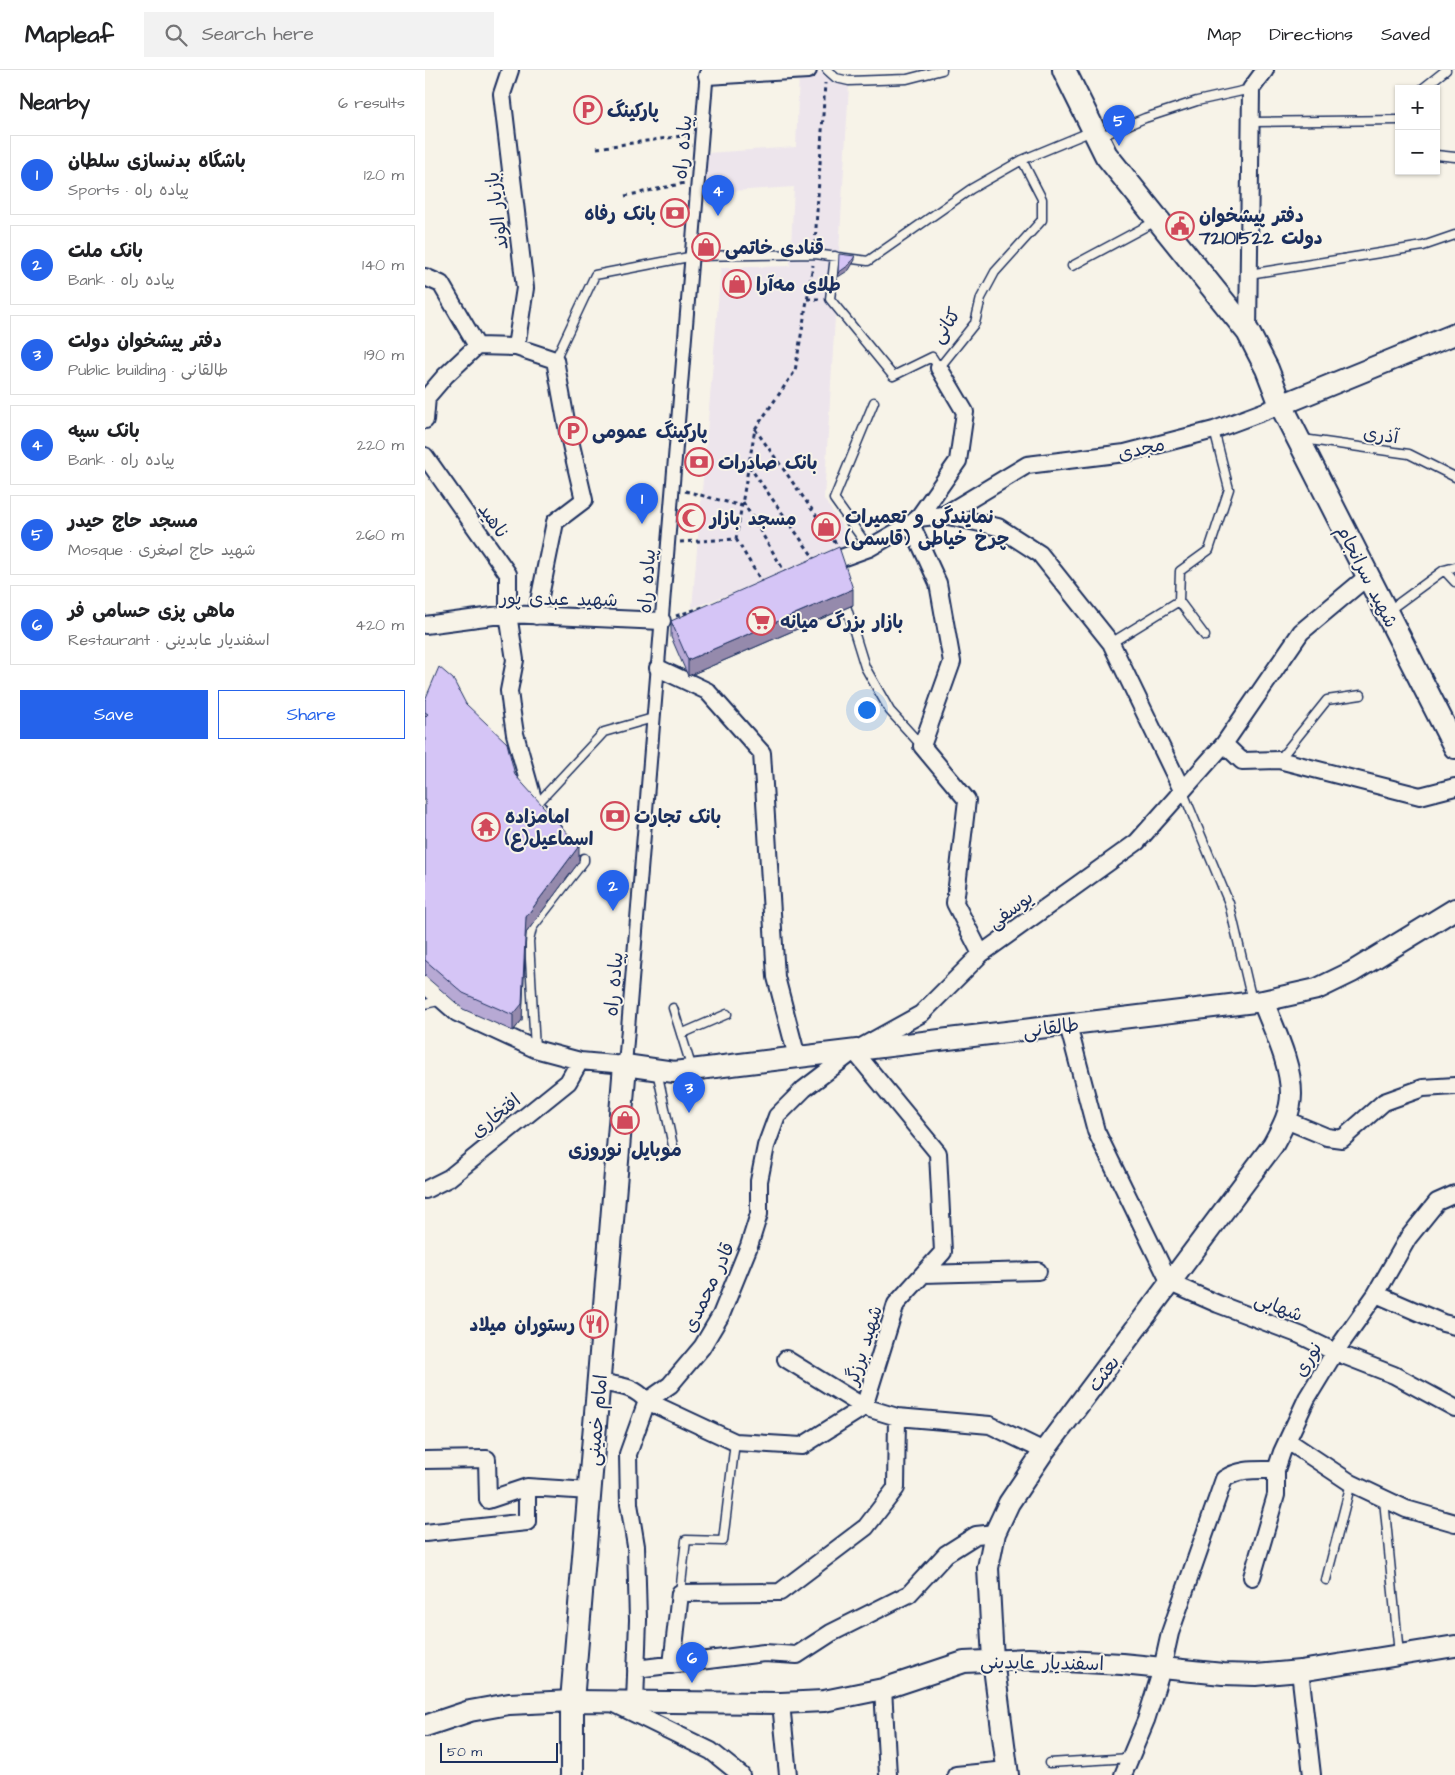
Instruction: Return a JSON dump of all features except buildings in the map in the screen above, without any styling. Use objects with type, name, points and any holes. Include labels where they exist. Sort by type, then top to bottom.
[{"type":"main road","name":"شهید سرانجام","points":[[1064,70],[1106,154],[1248,332],[1267,369],[1281,405],[1455,747]]},
{"type":"main road","name":"امام خمینی","points":[[573,1775],[572,1701],[625,1065]]},
{"type":"street","name":"بازیار الوند","points":[[510,70],[502,94],[525,288],[516,347]]},
{"type":"street","points":[[707,73],[808,70]]},
{"type":"street","points":[[1248,332],[1251,88],[1265,70]]},
{"type":"street","name":"پیاده راه","points":[[625,1065],[707,73]]},
{"type":"street","points":[[425,277],[441,284],[477,346]]},
{"type":"street","name":"مجدی","points":[[838,562],[869,548],[915,521],[944,515],[1027,465],[1125,453],[1214,430],[1281,405],[1455,334]]},
{"type":"street","points":[[425,420],[426,396],[477,346],[516,347],[555,360],[584,500],[555,522],[536,616]]},
{"type":"street","name":"کتانی","points":[[915,521],[958,461],[965,412],[939,368]]},
{"type":"street","name":"ناهید","points":[[425,456],[508,574],[508,614],[515,660],[509,691],[515,734],[535,806]]},
{"type":"street","points":[[944,515],[998,527],[1041,554],[1111,643],[1182,790]]},
{"type":"street","points":[[915,521],[938,583],[952,662],[922,746],[967,800],[955,903],[981,954]]},
{"type":"street","name":"یوسفی","points":[[854,1051],[921,1014],[981,954],[1137,842],[1224,744],[1301,632],[1368,576]]},
{"type":"street","name":"شهید عبدی پور","points":[[425,625],[508,614],[662,621]]},
{"type":"street","points":[[657,668],[707,691],[762,753],[776,976],[797,1057]]},
{"type":"street","points":[[1224,744],[1242,761],[1279,760],[1420,796],[1455,787]]},
{"type":"street","points":[[535,806],[555,828]]},
{"type":"street","name":"طالقانی","points":[[625,1065],[675,1072],[1258,1002],[1317,989],[1326,985],[1352,972],[1455,909]]},
{"type":"street","points":[[425,985],[457,1013],[535,1049],[580,1061],[625,1065]]},
{"type":"street","name":"بعثت","points":[[1007,1772],[993,1660],[988,1568],[995,1534],[1009,1503],[1044,1451],[1273,1145],[1286,1120],[1291,1095],[1288,1068],[1258,1002]]},
{"type":"street","points":[[1068,1025],[1096,1130],[1170,1283]]},
{"type":"street","name":"شهید برزگر","points":[[599,1382],[631,1388],[640,1393],[647,1401],[735,1442],[802,1446],[864,1407],[896,1304],[943,1252],[938,1153],[854,1051]]},
{"type":"street","name":"قادر محمدی","points":[[647,1401],[670,1386],[702,1347],[721,1315],[749,1246],[759,1214],[759,1181],[766,1146],[777,1116],[804,1089],[854,1051]]},
{"type":"street","name":"افتخاری","points":[[425,1190],[449,1178],[567,1082],[580,1061]]},
{"type":"street","points":[[1286,1120],[1327,1137],[1343,1139],[1384,1102],[1423,1088],[1455,1086]]},
{"type":"street","name":"نوری","points":[[1253,1577],[1276,1496],[1276,1470],[1282,1452],[1307,1398],[1335,1352],[1376,1294],[1408,1238],[1437,1202],[1455,1194]]},
{"type":"street","points":[[923,1274],[1038,1271]]},
{"type":"street","name":"شهابی","points":[[1170,1283],[1218,1304],[1300,1335],[1335,1352],[1394,1376],[1455,1408]]},
{"type":"street","points":[[1376,1294],[1443,1323],[1455,1326]]},
{"type":"street","points":[[786,1359],[864,1407],[897,1417],[990,1425],[1044,1451]]},
{"type":"street","points":[[635,1702],[636,1546],[629,1504],[628,1454],[647,1401]]},
{"type":"street","points":[[673,1665],[680,1593],[780,1592],[866,1527],[896,1488],[897,1417]]},
{"type":"street","points":[[1288,1441],[1351,1483],[1406,1509],[1455,1523]]},
{"type":"street","points":[[425,1460],[487,1459],[488,1500],[527,1487],[590,1491]]},
{"type":"street","points":[[1123,1775],[1146,1720],[1170,1634],[1224,1479],[1233,1473],[1250,1469],[1276,1470]]},
{"type":"street","points":[[425,1533],[527,1522],[527,1487]]},
{"type":"street","points":[[636,1669],[764,1654],[797,1655],[831,1633],[909,1594],[946,1554],[976,1535],[995,1534]]},
{"type":"street","name":"اسفندیار عابدینی","points":[[425,1726],[470,1712],[509,1704],[572,1701],[781,1703],[824,1701],[883,1689],[965,1662],[1028,1659],[1122,1664],[1161,1669],[1256,1675],[1300,1671],[1455,1646]]},
{"type":"street","points":[[1300,1671],[1311,1775]]},
{"type":"street","points":[[883,1689],[888,1775]]},
{"type":"street","points":[[610,1702],[711,1751],[741,1775]]},
{"type":"street","points":[[781,1703],[788,1775]]},
{"type":"street","points":[[956,1775],[1007,1772]]},
{"type":"lane","points":[[827,70],[836,78],[849,82],[907,80],[942,70]]},
{"type":"lane","points":[[1427,85],[1446,70]]},
{"type":"lane","points":[[555,360],[595,275],[691,257],[815,254],[868,261],[971,189],[1022,160],[1197,101],[1251,88]]},
{"type":"lane","points":[[1252,122],[1395,120]]},
{"type":"lane","points":[[1440,155],[1455,157]]},
{"type":"lane","name":"کتانی","points":[[939,368],[975,323],[981,298],[995,272],[1042,220],[1042,199],[1022,160]]},
{"type":"lane","points":[[1072,266],[1158,220]]},
{"type":"lane","points":[[1249,274],[1423,246],[1455,235]]},
{"type":"lane","points":[[835,256],[830,299],[893,376],[933,357],[939,368]]},
{"type":"lane","points":[[869,548],[834,499],[874,402]]},
{"type":"lane","points":[[1205,636],[1179,600],[1181,571],[1209,550],[1229,489],[1214,430]]},
{"type":"lane","name":"آذری","points":[[1298,438],[1409,454],[1455,477]]},
{"type":"lane","points":[[1387,612],[1444,570],[1455,567]]},
{"type":"lane","points":[[1444,570],[1455,582]]},
{"type":"lane","points":[[842,591],[865,667],[890,711],[922,746]]},
{"type":"lane","points":[[1111,643],[1179,600]]},
{"type":"lane","points":[[1279,760],[1327,700],[1361,695]]},
{"type":"lane","points":[[535,806],[604,732],[653,718]]},
{"type":"lane","points":[[1182,790],[1229,903],[1258,1002]]},
{"type":"lane","points":[[535,1049],[529,941],[532,928],[584,861],[584,858]]},
{"type":"lane","points":[[425,1004],[443,1000]]},
{"type":"lane","points":[[673,1008],[692,1070]]},
{"type":"lane","points":[[681,1034],[727,1014]]},
{"type":"lane","points":[[656,1069],[673,1146]]},
{"type":"lane","points":[[680,1593],[686,1540],[723,1540],[735,1442]]},
{"type":"lane","points":[[1326,1580],[1351,1483]]},
{"type":"lane","points":[[1384,1498],[1399,1654]]},
{"type":"lane","points":[[1049,1763],[1130,1758]]},
{"type":"path","points":[[755,589],[765,586],[736,539],[755,429],[795,372],[815,254],[826,80]]},
{"type":"path","points":[[597,148],[702,133]]},
{"type":"path","points":[[625,196],[698,180]]},
{"type":"path","points":[[749,465],[820,566],[838,562],[755,429]]},
{"type":"path","points":[[672,487],[742,504],[788,578]]},
{"type":"path","points":[[668,542],[736,539]]},
{"type":"path","points":[[662,621],[709,605]]},
{"type":"shaded area","name":"بازار بزرگ میانه","points":[[821,72],[849,86],[824,499],[857,548],[692,608],[721,268],[790,266],[794,187],[704,193],[706,153],[796,147],[799,74]]},
{"type":"place","name":"پارکینگ","points":[[588,110]]},
{"type":"place","name":"مسجد حاج حیدر","points":[[1119,146]]},
{"type":"place","name":"بانک رفاه","points":[[675,213]]},
{"type":"place","name":"بانک سپه","points":[[718,216]]},
{"type":"place","name":"دفتر پیشخوان دولت 72101522","points":[[1180,226]]},
{"type":"place","name":"قنادی خاتمی","points":[[706,247]]},
{"type":"place","name":"طلای مه‌آرا","points":[[737,284]]},
{"type":"place","name":"پارکینگ عمومی","points":[[573,431]]},
{"type":"place","name":"بانک صادرات","points":[[699,462]]},
{"type":"place","name":"مسجد بازار","points":[[691,518]]},
{"type":"place","name":"باشگاه بدنسازی سلطان","points":[[642,524]]},
{"type":"place","name":"نمایندگی و تعمیرات چرخ خیاطی (قاسمی)","points":[[826,527]]},
{"type":"place","name":"بازار بزرگ میانه","points":[[761,621]]},
{"type":"place","name":"بانک تجارت","points":[[615,816]]},
{"type":"place","name":"امامزاده اسماعیل(ع)","points":[[486,827]]},
{"type":"place","name":"بانک ملت","points":[[613,911]]},
{"type":"place","name":"دفتر پیشخوان دولت","points":[[689,1113]]},
{"type":"place","name":"موبایل نوروزی","points":[[625,1120]]},
{"type":"place","name":"رستوران میلاد","points":[[594,1324]]},
{"type":"place","name":"ماهی پزی حسامی فر","points":[[692,1683]]}]
